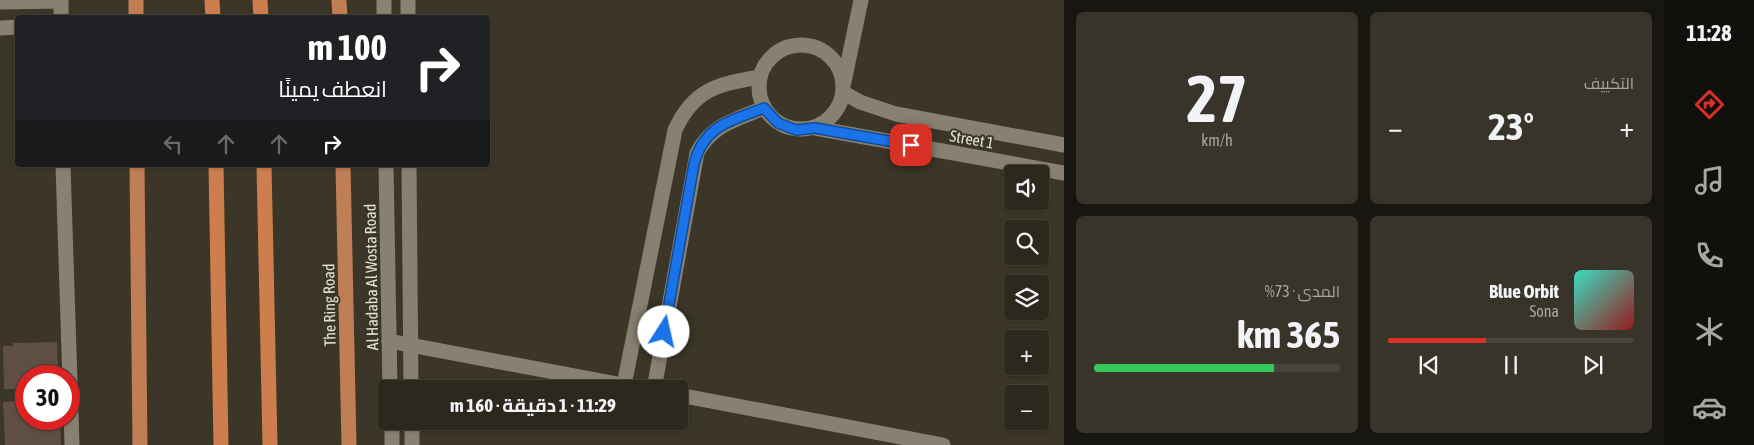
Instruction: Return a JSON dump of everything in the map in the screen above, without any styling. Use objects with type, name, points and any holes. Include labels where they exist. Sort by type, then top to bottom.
[{"type":"highway","points":[[136,0],[136,15]]},
{"type":"highway","points":[[212,0],[213,15]]},
{"type":"highway","points":[[260,0],[261,15]]},
{"type":"highway","points":[[339,0],[340,15]]},
{"type":"highway","points":[[137,167],[140,445]]},
{"type":"highway","points":[[216,167],[221,445]]},
{"type":"highway","points":[[264,167],[270,445]]},
{"type":"highway","name":"The Ring Road","points":[[343,167],[350,445]]},
{"type":"street","points":[[0,2],[61,0],[61,15]]},
{"type":"street","points":[[384,0],[384,15]]},
{"type":"street","points":[[408,0],[408,15]]},
{"type":"street","points":[[844,87],[836,62],[828,54],[809,46],[799,45],[788,47],[770,58],[760,77],[759,88],[764,108],[778,123],[786,127],[796,130],[815,128],[834,114],[841,104],[861,0]]},
{"type":"street","points":[[0,28],[15,27]]},
{"type":"street","points":[[625,380],[675,130],[688,107],[708,90],[720,84],[760,77]]},
{"type":"street","name":"Street 1","points":[[844,87],[896,114],[1064,145]]},
{"type":"street","points":[[656,380],[697,153],[702,143],[718,127],[764,108]]},
{"type":"street","name":"Street 1","points":[[815,128],[1064,173]]},
{"type":"street","points":[[63,167],[72,445]]},
{"type":"street","name":"Al Hadaba Al Wosta Road","points":[[386,167],[390,380]]},
{"type":"street","points":[[409,167],[411,380]]},
{"type":"street","points":[[389,341],[597,380]]},
{"type":"street","points":[[688,397],[943,445]]},
{"type":"street","points":[[392,430],[392,445]]},
{"type":"street","points":[[412,430],[412,445]]},
{"type":"building","points":[[57,342],[58,365],[15,365],[15,389],[4,389],[3,346],[13,346],[13,343]]},
{"type":"building","points":[[15,401],[15,430],[60,430],[61,445],[5,445],[3,402]]},
{"type":"route","points":[[664,332],[694,164],[702,143],[718,127],[764,108],[778,123],[796,130],[815,128],[911,145]]}]
